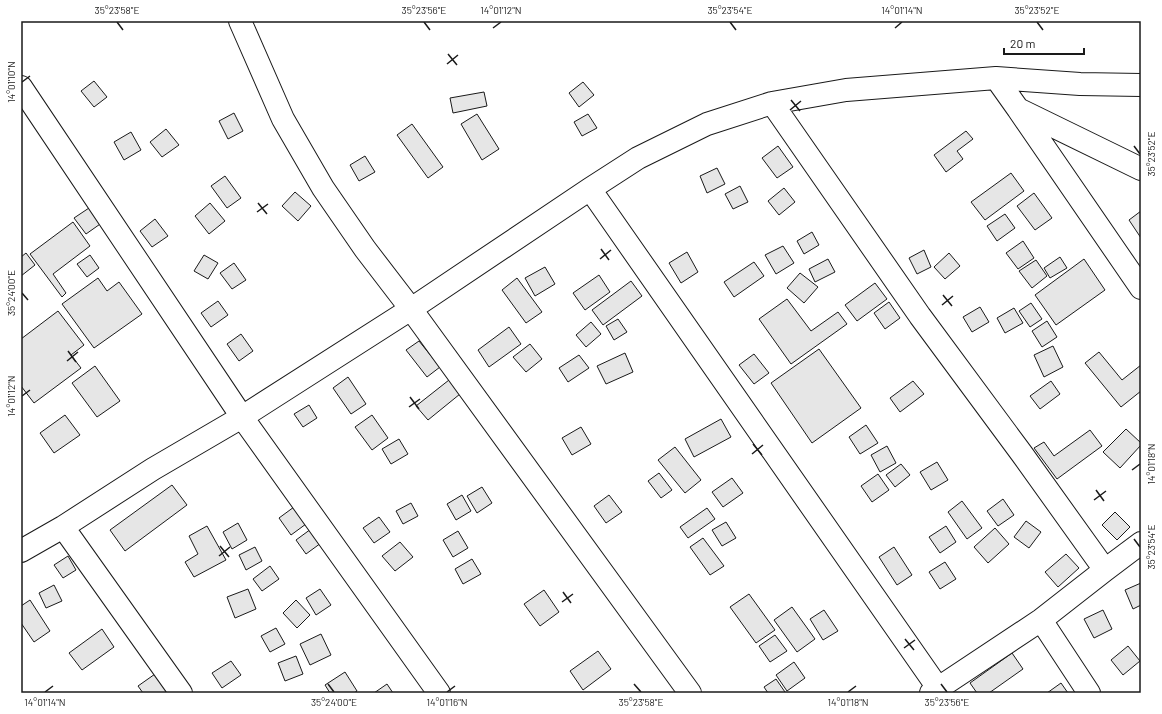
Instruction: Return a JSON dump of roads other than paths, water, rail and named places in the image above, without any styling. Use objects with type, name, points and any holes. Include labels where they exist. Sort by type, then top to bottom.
[{"type":"street","points":[[240,21],[283,119],[323,188],[365,249],[411,309],[690,693]]},
{"type":"street","points":[[996,78],[1141,288]]},
{"type":"street","points":[[21,551],[63,527],[153,469],[242,417],[411,309],[638,158],[707,124],[772,103],[846,90],[996,78],[1080,84],[1141,85]]},
{"type":"street","points":[[21,87],[242,417],[439,693]]},
{"type":"street","points":[[772,103],[920,316],[1022,454],[1105,570]]},
{"type":"street","points":[[1018,109],[1141,169]]},
{"type":"street","points":[[590,189],[935,690],[1041,620],[1141,544]]},
{"type":"street","points":[[63,527],[181,693]]},
{"type":"street","points":[[1041,620],[1089,693]]}]
